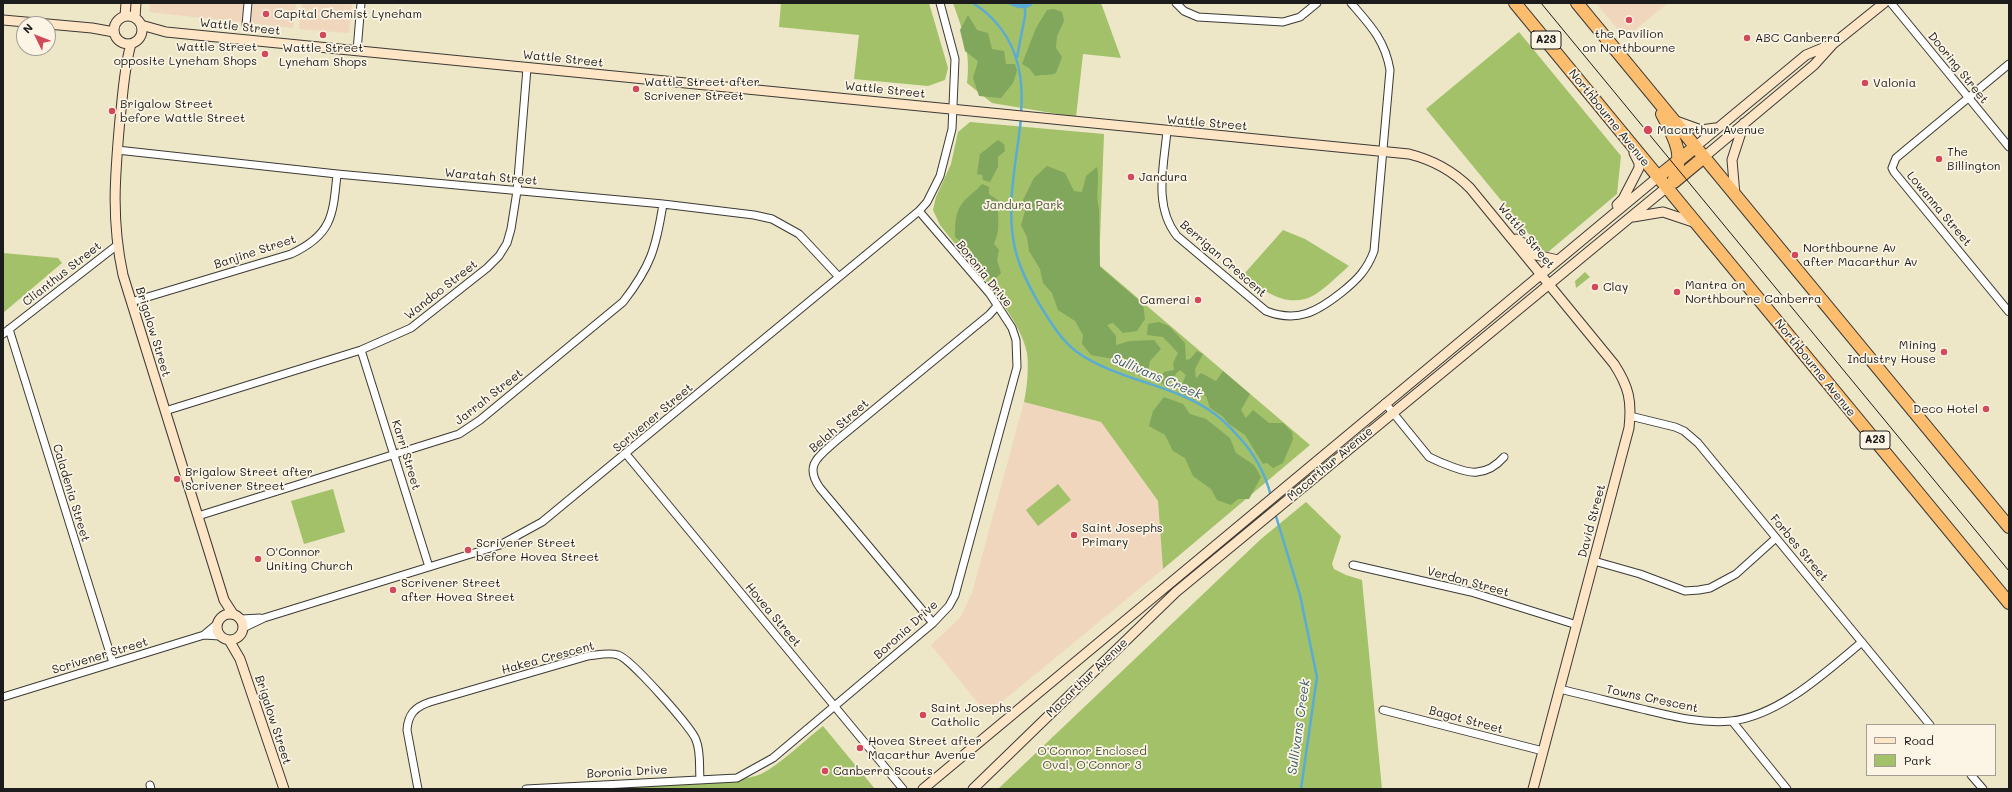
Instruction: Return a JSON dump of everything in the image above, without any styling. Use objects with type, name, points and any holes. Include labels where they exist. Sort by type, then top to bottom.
[{"type":"highway","name":"Northbourne Avenue","points":[[1515,3],[1658,177],[1670,185],[1696,223],[2009,603]]},
{"type":"highway","points":[[1577,3],[2009,527]]},
{"type":"highway","points":[[1651,94],[1674,138],[1679,160],[1678,171],[1670,185]]},
{"type":"highway","points":[[1658,177],[1695,146]]},
{"type":"highway","name":"Macarthur Avenue","points":[[1670,185],[1704,157]]},
{"type":"street","points":[[125,16],[126,3]]},
{"type":"street","points":[[116,22],[114,32],[119,41],[131,44],[140,35],[136,3]]},
{"type":"street","points":[[246,25],[248,3]]},
{"type":"street","points":[[357,51],[361,3]]},
{"type":"street","name":"Scrivener Street","points":[[239,621],[264,618],[500,545],[542,522],[919,211],[927,202],[944,165],[952,129],[955,59],[940,3]]},
{"type":"street","points":[[1176,3],[1184,11],[1198,17],[1284,22],[1300,17],[1317,3]]},
{"type":"street","name":"Berrigan Crescent","points":[[1167,131],[1162,186],[1163,207],[1171,228],[1177,236],[1266,310],[1278,315],[1304,314],[1323,307],[1360,277],[1369,263],[1374,251],[1389,65],[1380,38],[1351,3]]},
{"type":"street","points":[[1704,157],[1814,65],[1833,44],[1884,3]]},
{"type":"street","name":"Dooring Street","points":[[1891,3],[2009,147]]},
{"type":"street","points":[[125,16],[138,21]]},
{"type":"street","points":[[92,28],[116,22],[125,16]]},
{"type":"street","points":[[3,20],[16,21]]},
{"type":"street","name":"Wattle Street","points":[[138,21],[166,32]]},
{"type":"street","points":[[56,25],[92,28],[114,32]]},
{"type":"street","name":"Wattle Street","points":[[140,35],[166,32],[1409,154],[1427,158],[1458,176],[1549,283]]},
{"type":"street","name":"Brigalow Street","points":[[119,41],[125,62]]},
{"type":"street","name":"Brigalow Street","points":[[131,44],[125,62],[117,150],[114,198],[116,246],[131,302],[224,600],[239,621]]},
{"type":"street","points":[[1695,146],[1806,55],[1833,44]]},
{"type":"street","name":"Lowanna Street","points":[[2009,64],[1896,158],[1892,168],[1898,178],[2009,312]]},
{"type":"street","name":"Wandoo Street","points":[[165,410],[361,350],[411,328],[488,268],[499,256],[507,243],[511,229],[517,190],[527,68]]},
{"type":"street","points":[[1673,120],[1686,126],[1707,131],[1720,126]]},
{"type":"street","points":[[1735,195],[1732,160],[1744,123]]},
{"type":"street","points":[[1595,229],[1623,199],[1639,168],[1638,159],[1628,140]]},
{"type":"street","name":"Waratah Street","points":[[117,150],[337,174],[663,204],[754,215],[772,219],[784,224],[799,234],[839,277]]},
{"type":"street","name":"Banjine Street","points":[[131,302],[291,254],[307,247],[324,230],[329,220],[334,206],[337,174]]},
{"type":"street","name":"Macarthur Avenue","points":[[923,789],[1256,510],[1658,177]]},
{"type":"street","name":"Macarthur Avenue","points":[[973,789],[1176,592],[1549,283],[1670,185]]},
{"type":"street","name":"Jarrah Street","points":[[198,516],[459,434],[480,420],[623,302],[638,282],[649,263],[658,238],[663,204]]},
{"type":"street","name":"Boronia Drive","points":[[526,789],[737,778],[773,758],[933,623],[949,606],[955,595],[1017,367],[1015,334],[990,294],[919,211]]},
{"type":"street","points":[[1631,217],[1663,212],[1696,223]]},
{"type":"street","points":[[1509,235],[1525,244],[1536,255],[1558,260]]},
{"type":"street","name":"Clianthus Street","points":[[6,331],[116,246]]},
{"type":"street","name":"David Street","points":[[1533,789],[1629,428],[1630,416],[1630,397],[1624,380],[1614,364],[1549,283]]},
{"type":"street","name":"Belah Street","points":[[933,623],[820,488],[813,476],[812,469],[819,456],[829,447],[997,306]]},
{"type":"street","name":"Caladenia Street","points":[[6,331],[113,663]]},
{"type":"street","name":"Karri Street","points":[[361,350],[429,567]]},
{"type":"street","points":[[1385,403],[1429,457],[1438,462],[1476,473],[1494,467],[1504,457]]},
{"type":"street","name":"Forbes Street","points":[[1630,416],[1675,427],[1684,431],[1693,439],[1929,724]]},
{"type":"street","name":"Hovea Street","points":[[626,454],[903,789]]},
{"type":"street","points":[[1594,562],[1640,574],[1685,591],[1699,590],[1710,588],[1736,574],[1776,538]]},
{"type":"street","name":"Verdon Street","points":[[1353,565],[1471,592],[1577,625]]},
{"type":"street","points":[[1168,584],[1176,592]]},
{"type":"street","name":"Brigalow Street","points":[[219,621],[224,600]]},
{"type":"street","points":[[225,615],[239,621],[234,639],[220,636],[217,631],[219,621],[225,615]]},
{"type":"street","name":"Scrivener Street","points":[[204,635],[219,621]]},
{"type":"street","name":"Scrivener Street","points":[[3,697],[204,635],[220,636]]},
{"type":"street","name":"Brigalow Street","points":[[234,639],[284,789]]},
{"type":"street","name":"Towns Crescent","points":[[1560,689],[1690,720],[1732,721],[1762,712],[1788,700],[1808,686],[1862,642]]},
{"type":"street","name":"Hakea Crescent","points":[[418,789],[407,730],[407,722],[415,709],[430,702],[588,656],[608,654],[618,655],[632,664],[692,732],[698,749],[700,779]]},
{"type":"street","name":"Bagot Street","points":[[1383,710],[1543,751]]},
{"type":"street","points":[[1732,721],[1787,789]]},
{"type":"street","points":[[1972,776],[1983,789]]},
{"type":"shaded area","points":[[150,3],[296,3],[293,28],[149,12]]},
{"type":"shaded area","points":[[302,3],[352,3],[349,33],[299,29]]},
{"type":"shaded area","name":"the Pavilion on Northbourne","points":[[1596,3],[1668,3],[1625,38]]},
{"type":"shaded area","name":"Saint Josephs Primary","points":[[1024,402],[1101,422],[1158,502],[1163,569],[987,714],[931,645],[960,618],[972,593]]},
{"type":"green space","points":[[781,3],[929,3],[948,68],[945,80],[928,86],[854,79],[859,35],[779,27]]},
{"type":"green space","points":[[953,3],[1101,3],[1121,58],[1083,54],[1076,117],[992,103],[967,83],[967,52],[963,33]]},
{"type":"green space","points":[[1054,9],[1062,12],[1064,21],[1057,36],[1056,48],[1062,57],[1056,73],[1035,76],[1029,68],[1022,64],[1036,28],[1047,10]]},
{"type":"green space","points":[[968,15],[977,30],[988,33],[992,49],[1004,51],[1006,64],[1015,64],[1017,71],[1013,83],[1001,98],[979,96],[973,78],[978,61],[965,51],[960,30]]},
{"type":"green space","points":[[1519,32],[1621,156],[1617,194],[1548,252],[1542,250],[1426,109]]},
{"type":"green space","name":"Jandura Park","points":[[970,122],[1104,134],[1099,265],[1310,445],[1163,569],[1158,501],[1101,422],[1024,402],[1028,365],[1027,353],[1023,338],[1003,304],[940,225],[933,210],[936,197],[951,164],[958,132]]},
{"type":"green space","points":[[998,140],[1004,144],[1005,151],[998,157],[998,167],[990,182],[983,180],[982,175],[977,174],[980,154]]},
{"type":"green space","points":[[1047,166],[1065,173],[1074,191],[1082,192],[1086,176],[1097,167],[1100,267],[1143,304],[1145,319],[1137,331],[1123,333],[1113,323],[1107,325],[1116,336],[1116,345],[1130,341],[1154,340],[1161,349],[1150,361],[1148,371],[1131,373],[1113,359],[1091,355],[1082,344],[1083,335],[1075,321],[1058,310],[1052,293],[1043,283],[1040,269],[1029,251],[1027,237],[1021,225],[1025,211],[1023,200],[1034,178]]},
{"type":"green space","points":[[982,184],[989,187],[989,194],[999,201],[998,232],[994,244],[999,250],[997,260],[1001,273],[995,279],[989,278],[982,270],[982,267],[975,262],[971,250],[955,237],[957,212],[959,208],[965,200]]},
{"type":"green space","points":[[1283,230],[1305,239],[1349,266],[1322,290],[1305,299],[1287,300],[1279,298],[1264,290],[1244,274]]},
{"type":"green space","points":[[3,253],[58,258],[62,263],[3,313]]},
{"type":"green space","points":[[1585,272],[1590,277],[1576,288],[1575,281]]},
{"type":"green space","points":[[1159,322],[1169,326],[1185,343],[1186,360],[1190,359],[1197,351],[1203,354],[1195,369],[1196,378],[1201,373],[1216,381],[1223,371],[1250,394],[1241,410],[1246,418],[1253,410],[1269,423],[1283,423],[1292,432],[1293,439],[1283,463],[1273,468],[1267,463],[1263,464],[1245,435],[1210,408],[1206,396],[1201,395],[1193,401],[1191,394],[1185,395],[1179,391],[1186,375],[1180,370],[1166,386],[1159,381],[1164,372],[1174,370],[1173,363],[1178,353],[1163,337],[1147,335],[1148,324]]},
{"type":"green space","points":[[1164,397],[1183,404],[1190,414],[1206,419],[1230,438],[1236,453],[1254,465],[1261,477],[1249,499],[1238,499],[1231,505],[1217,500],[1211,489],[1193,476],[1185,458],[1173,451],[1165,435],[1149,426],[1153,411]]},
{"type":"green space","points":[[1058,484],[1071,500],[1038,526],[1026,510]]},
{"type":"green space","points":[[333,489],[345,532],[304,544],[291,501]]},
{"type":"green space","name":"O'Connor Enclosed Oval, O'Connor 3","points":[[1306,502],[1341,536],[1332,564],[1334,569],[1362,580],[1382,789],[998,789],[1261,539]]},
{"type":"green space","points":[[823,726],[875,789],[560,789],[737,780],[752,777],[769,770],[793,752]]},
{"type":"water","points":[[1007,3],[1034,3],[1028,8],[1017,8]]},
{"type":"waterway","name":"Sullivans Creek","points":[[973,3],[998,24],[1013,50],[1021,80],[1021,113]]},
{"type":"waterway","points":[[1017,57],[1025,16],[1025,8]]},
{"type":"waterway","name":"Sullivans Creek","points":[[1021,118],[1013,181],[1011,212],[1014,244],[1027,281],[1051,322],[1071,347],[1092,361],[1126,376],[1194,401],[1225,422],[1244,443],[1254,457],[1266,479],[1271,496]]},
{"type":"waterway","name":"Sullivans Creek","points":[[1275,513],[1300,595],[1317,677],[1301,789]]},
{"type":"tram line","points":[[1541,3],[2009,571]]},
{"type":"place","name":"Capital Chemist Lyneham","points":[[266,14]]},
{"type":"place","name":"the Pavilion on Northbourne","points":[[1629,20]]},
{"type":"place","name":"Wattle Street Lyneham Shops","points":[[323,35]]},
{"type":"place","name":"ABC Canberra","points":[[1747,38]]},
{"type":"place","name":"Wattle Street opposite Lyneham Shops","points":[[265,54]]},
{"type":"place","name":"Valonia","points":[[1865,83]]},
{"type":"place","name":"Wattle Street after Scrivener Street","points":[[636,89]]},
{"type":"place","name":"Brigalow Street before Wattle Street","points":[[112,111]]},
{"type":"place","name":"Macarthur Avenue","points":[[1648,130]]},
{"type":"place","name":"The Billington","points":[[1939,159]]},
{"type":"place","name":"Jandura","points":[[1131,177]]},
{"type":"place","name":"Northbourne Av after Macarthur Av","points":[[1795,255]]},
{"type":"place","name":"Clay","points":[[1595,287]]},
{"type":"place","name":"Mantra on Northbourne Canberra","points":[[1677,292]]},
{"type":"place","name":"Camerai","points":[[1198,300]]},
{"type":"place","name":"Mining Industry House","points":[[1944,352]]},
{"type":"place","name":"Deco Hotel","points":[[1986,409]]},
{"type":"place","name":"Brigalow Street after Scrivener Street","points":[[177,479]]},
{"type":"place","name":"Saint Josephs Primary","points":[[1074,535]]},
{"type":"place","name":"Scrivener Street before Hovea Street","points":[[468,550]]},
{"type":"place","name":"O'Connor Uniting Church","points":[[258,559]]},
{"type":"place","name":"Scrivener Street after Hovea Street","points":[[393,590]]},
{"type":"place","name":"Saint Josephs Catholic","points":[[923,715]]},
{"type":"place","name":"Hovea Street after Macarthur Avenue","points":[[860,748]]},
{"type":"place","name":"Canberra Scouts","points":[[825,771]]}]
